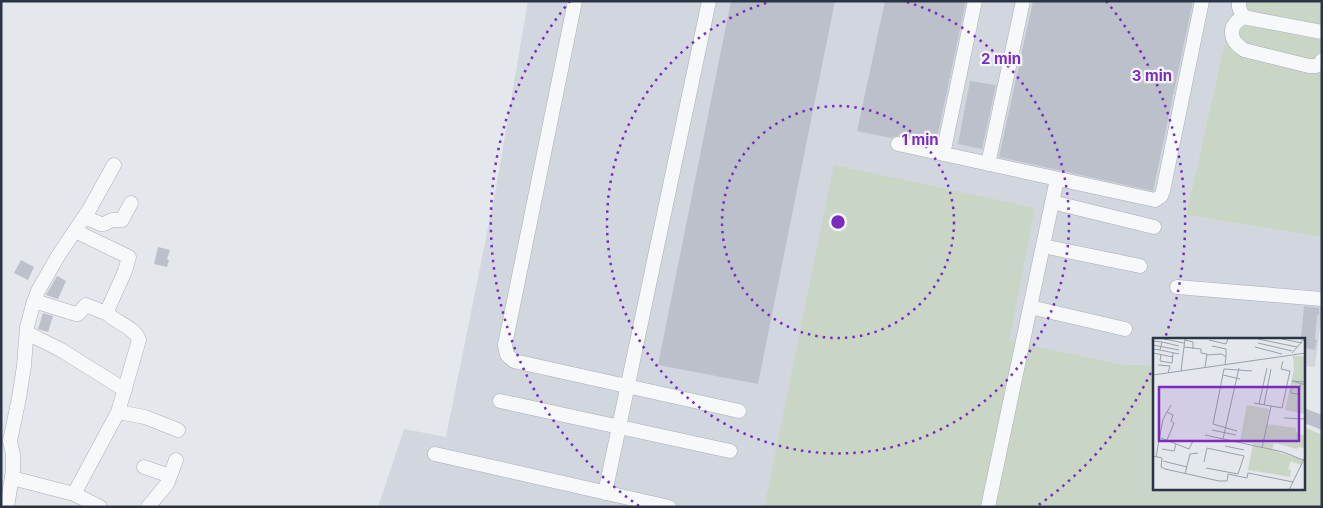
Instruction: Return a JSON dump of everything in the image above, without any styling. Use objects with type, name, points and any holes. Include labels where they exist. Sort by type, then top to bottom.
[{"type":"street","points":[[575,1],[506,350],[507,355],[514,361],[739,411]]},
{"type":"street","points":[[605,493],[709,1]]},
{"type":"street","points":[[943,154],[975,1]]},
{"type":"street","points":[[988,164],[1022,1]]},
{"type":"street","points":[[898,144],[1155,200],[1161,196],[1202,1]]},
{"type":"street","points":[[1239,1],[1238,7],[1242,17]]},
{"type":"street","points":[[1322,32],[1242,17],[1235,22],[1232,29],[1232,37],[1237,45],[1244,50],[1310,66],[1316,66],[1322,60]]},
{"type":"street","points":[[7,507],[12,478],[13,454],[6,440],[20,398],[27,333],[34,301],[46,277],[114,165]]},
{"type":"street","points":[[988,507],[1057,179]]},
{"type":"street","points":[[1052,202],[1154,227]]},
{"type":"street","points":[[84,217],[101,224],[112,220],[122,220],[130,203]]},
{"type":"street","points":[[74,231],[129,256],[108,314]]},
{"type":"street","points":[[1043,246],[1140,266]]},
{"type":"street","points":[[1177,287],[1322,299]]},
{"type":"street","points":[[34,301],[76,314],[86,305],[108,314],[138,335],[139,340],[118,412],[74,494]]},
{"type":"street","points":[[1030,307],[1125,329]]},
{"type":"street","points":[[27,333],[61,350],[125,390]]},
{"type":"street","points":[[500,401],[730,451]]},
{"type":"street","points":[[118,412],[145,417],[178,430]]},
{"type":"street","points":[[435,454],[605,493],[637,503],[669,507]]},
{"type":"street","points":[[148,507],[163,491],[176,460]]},
{"type":"street","points":[[144,467],[170,476]]},
{"type":"street","points":[[12,478],[74,494],[100,507]]},
{"type":"shaded area","points":[[528,1],[1234,1],[1186,215],[1322,237],[1322,312],[1315,367],[1306,366],[1306,338],[1153,338],[1153,365],[1125,365],[1009,342],[835,165],[764,507],[378,507],[404,429],[446,437],[496,188]]},
{"type":"green space","points":[[1234,1],[1322,1],[1322,237],[1186,215]]},
{"type":"green space","points":[[834,165],[1035,208],[1009,341],[1125,365],[1153,365],[1153,490],[1306,490],[1306,428],[1322,435],[1322,507],[764,507]]},
{"type":"building","points":[[731,1],[835,1],[758,384],[658,365]]},
{"type":"building","points":[[885,1],[966,1],[936,143],[900,135],[891,138],[857,131]]},
{"type":"building","points":[[1033,1],[1193,1],[1153,191],[999,157]]},
{"type":"building","points":[[970,81],[996,85],[982,149],[958,144]]},
{"type":"building","points":[[158,247],[170,250],[167,267],[154,264]]},
{"type":"building","points":[[21,260],[34,267],[28,280],[14,273]]},
{"type":"building","points":[[57,276],[66,281],[58,299],[46,295]]},
{"type":"building","points":[[1304,306],[1319,308],[1315,350],[1306,348],[1306,338],[1301,338]]},
{"type":"building","points":[[43,313],[53,316],[48,332],[38,329]]},
{"type":"building","points":[[1306,409],[1322,415],[1322,430],[1306,424]]}]
